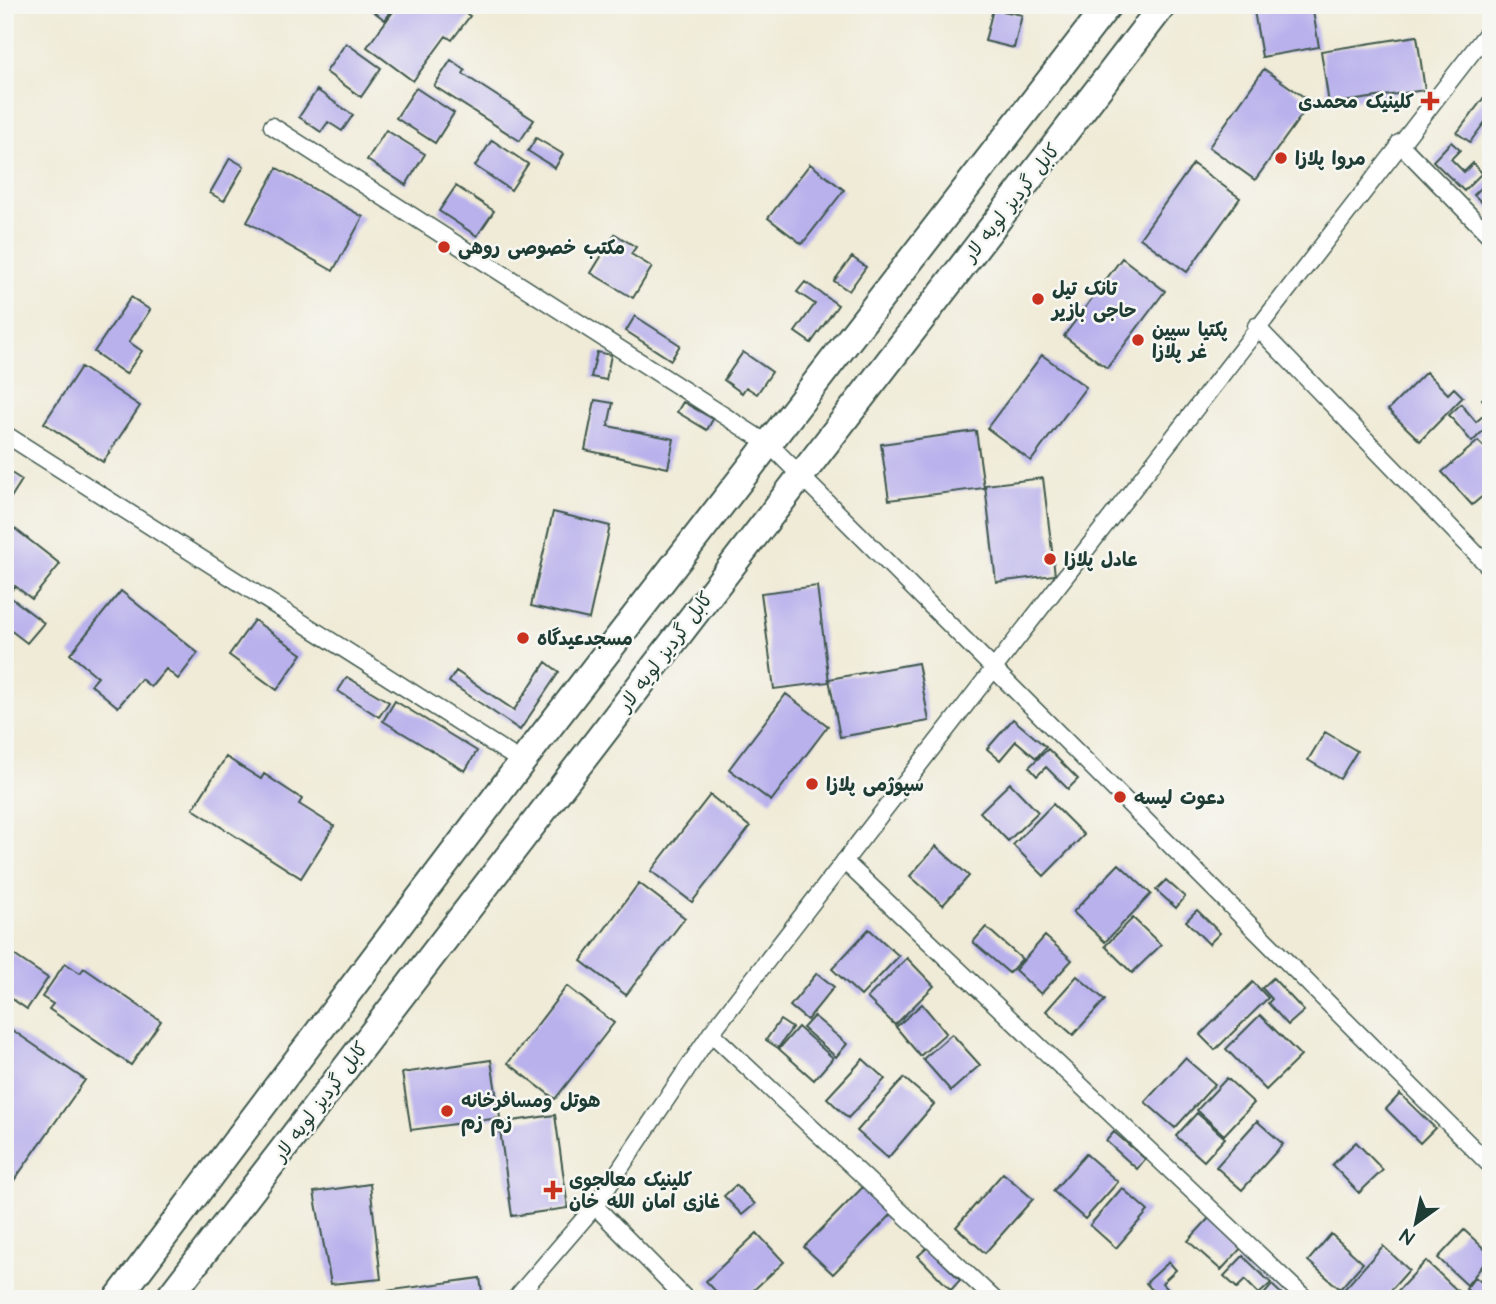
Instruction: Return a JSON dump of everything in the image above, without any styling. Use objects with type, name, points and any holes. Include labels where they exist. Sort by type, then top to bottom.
[{"type":"highway","points":[[117,1299],[522,762],[771,445],[1108,5]]},
{"type":"highway","name":"کابل گردیز لویه لار","points":[[168,1299],[1163,5]]},
{"type":"street","points":[[515,1299],[595,1206],[711,1033],[1256,326],[1491,28]]},
{"type":"street","points":[[272,126],[771,445],[1491,1166]]},
{"type":"street","points":[[1399,143],[1491,237]]},
{"type":"street","points":[[1256,326],[1491,569]]},
{"type":"street","points":[[5,434],[522,762]]},
{"type":"street","points":[[844,861],[1306,1299]]},
{"type":"street","points":[[711,1033],[994,1299]]},
{"type":"street","points":[[595,1206],[686,1299]]},
{"type":"building","points":[[365,5],[395,5],[385,20]]},
{"type":"building","points":[[398,5],[469,5],[464,12],[470,16],[452,40],[446,36],[413,81],[367,47]]},
{"type":"building","points":[[1253,5],[1312,5],[1319,47],[1262,57]]},
{"type":"building","points":[[993,9],[1022,15],[1014,48],[985,41]]},
{"type":"building","points":[[1417,36],[1425,90],[1329,104],[1321,51]]},
{"type":"building","points":[[346,43],[381,68],[361,97],[326,72]]},
{"type":"building","points":[[451,60],[465,70],[463,74],[534,120],[520,141],[434,86]]},
{"type":"building","points":[[1264,69],[1311,102],[1255,180],[1209,147]]},
{"type":"building","points":[[416,88],[454,113],[435,143],[396,118]]},
{"type":"building","points":[[1491,88],[1491,114],[1470,142],[1457,133]]},
{"type":"building","points":[[317,90],[353,115],[342,131],[328,122],[321,132],[299,117]]},
{"type":"building","points":[[386,130],[425,154],[406,185],[367,160]]},
{"type":"building","points":[[536,138],[563,154],[555,168],[528,151]]},
{"type":"building","points":[[492,140],[528,164],[511,190],[475,166]]},
{"type":"building","points":[[1451,142],[1460,150],[1451,159],[1464,172],[1473,163],[1482,173],[1464,191],[1433,161]]},
{"type":"building","points":[[230,158],[244,166],[224,201],[210,193]]},
{"type":"building","points":[[810,164],[844,190],[802,244],[768,218]]},
{"type":"building","points":[[1193,164],[1240,198],[1187,272],[1140,238]]},
{"type":"building","points":[[277,168],[363,217],[333,271],[247,222]]},
{"type":"building","points":[[1491,178],[1491,211],[1474,195]]},
{"type":"building","points":[[456,186],[494,211],[477,236],[439,211]]},
{"type":"building","points":[[615,234],[636,247],[631,254],[652,267],[633,298],[591,273]]},
{"type":"building","points":[[852,257],[866,267],[849,291],[834,281]]},
{"type":"building","points":[[1122,258],[1165,291],[1107,368],[1064,336]]},
{"type":"building","points":[[805,282],[838,305],[811,343],[795,332],[815,304],[797,292]]},
{"type":"building","points":[[131,297],[150,310],[129,342],[142,351],[126,374],[94,352]]},
{"type":"building","points":[[635,316],[680,345],[671,360],[626,331]]},
{"type":"building","points":[[597,352],[611,355],[606,380],[591,377]]},
{"type":"building","points":[[743,352],[772,372],[757,394],[746,387],[742,393],[724,380]]},
{"type":"building","points":[[1042,355],[1086,387],[1031,461],[987,428]]},
{"type":"building","points":[[81,367],[140,406],[103,462],[44,423]]},
{"type":"building","points":[[1426,372],[1448,394],[1454,388],[1463,397],[1420,441],[1388,410]]},
{"type":"building","points":[[1491,391],[1491,409],[1482,399]]},
{"type":"building","points":[[595,400],[613,403],[608,426],[674,439],[668,468],[585,450]]},
{"type":"building","points":[[683,402],[713,419],[707,430],[677,412]]},
{"type":"building","points":[[1461,404],[1476,422],[1484,415],[1491,423],[1472,442],[1449,415]]},
{"type":"building","points":[[976,431],[984,488],[889,500],[881,444]]},
{"type":"building","points":[[1478,441],[1485,448],[1491,443],[1491,489],[1472,505],[1442,472]]},
{"type":"building","points":[[5,469],[22,480],[10,499],[5,495]]},
{"type":"building","points":[[1043,478],[1055,575],[996,582],[985,485]]},
{"type":"building","points":[[553,512],[610,526],[589,619],[531,606]]},
{"type":"building","points":[[14,528],[60,564],[32,599],[15,586],[9,594],[5,591],[5,540]]},
{"type":"building","points":[[817,586],[829,682],[774,689],[761,593]]},
{"type":"building","points":[[121,591],[198,653],[178,679],[166,669],[151,687],[141,679],[118,707],[91,685],[98,677],[70,654]]},
{"type":"building","points":[[5,593],[44,623],[27,643],[5,626]]},
{"type":"building","points":[[254,620],[302,654],[277,690],[229,655]]},
{"type":"building","points":[[546,662],[559,672],[520,730],[449,682],[456,671],[514,710]]},
{"type":"building","points":[[918,663],[929,721],[840,737],[829,679]]},
{"type":"building","points":[[347,677],[389,702],[379,717],[338,691]]},
{"type":"building","points":[[786,694],[828,726],[771,801],[729,769]]},
{"type":"building","points":[[395,701],[477,751],[465,771],[383,721]]},
{"type":"building","points":[[1013,719],[1046,747],[1036,758],[1016,741],[1000,760],[987,749]]},
{"type":"building","points":[[1325,732],[1357,751],[1340,779],[1308,760]]},
{"type":"building","points":[[1048,749],[1078,779],[1068,789],[1046,767],[1037,776],[1029,767]]},
{"type":"building","points":[[226,757],[261,779],[264,774],[302,799],[299,804],[334,826],[301,878],[193,809]]},
{"type":"building","points":[[1010,783],[1038,812],[1008,841],[980,812]]},
{"type":"building","points":[[710,795],[750,827],[692,902],[651,871]]},
{"type":"building","points":[[1053,804],[1084,835],[1044,876],[1013,845]]},
{"type":"building","points":[[936,846],[969,876],[943,905],[910,876]]},
{"type":"building","points":[[1119,864],[1151,894],[1105,942],[1073,912]]},
{"type":"building","points":[[1166,880],[1185,897],[1176,908],[1156,890]]},
{"type":"building","points":[[639,883],[685,918],[626,995],[581,961]]},
{"type":"building","points":[[1197,910],[1220,933],[1209,944],[1186,921]]},
{"type":"building","points":[[1133,918],[1161,945],[1132,973],[1105,946]]},
{"type":"building","points":[[986,927],[1022,959],[1009,973],[973,942]]},
{"type":"building","points":[[869,929],[899,956],[861,996],[832,969]]},
{"type":"building","points":[[1045,936],[1072,960],[1041,994],[1015,970]]},
{"type":"building","points":[[5,949],[48,978],[27,1009],[5,994]]},
{"type":"building","points":[[907,958],[934,986],[895,1025],[867,998]]},
{"type":"building","points":[[65,963],[80,973],[84,968],[161,1021],[131,1065],[49,1009],[53,1004],[42,997]]},
{"type":"building","points":[[817,973],[834,987],[807,1020],[790,1006]]},
{"type":"building","points":[[1077,976],[1105,1000],[1073,1035],[1046,1011]]},
{"type":"building","points":[[1273,978],[1304,1011],[1288,1025],[1268,1003],[1272,999],[1262,988]]},
{"type":"building","points":[[1253,982],[1268,998],[1215,1050],[1200,1035]]},
{"type":"building","points":[[567,986],[614,1023],[555,1099],[508,1063]]},
{"type":"building","points":[[922,1004],[946,1033],[920,1056],[896,1027]]},
{"type":"building","points":[[1260,1015],[1301,1056],[1266,1090],[1226,1049]]},
{"type":"building","points":[[814,1016],[847,1044],[836,1057],[803,1028]]},
{"type":"building","points":[[780,1020],[792,1028],[778,1048],[766,1040]]},
{"type":"building","points":[[5,1025],[85,1080],[5,1193]]},
{"type":"building","points":[[798,1027],[833,1058],[814,1080],[779,1049]]},
{"type":"building","points":[[952,1034],[980,1065],[951,1091],[923,1059]]},
{"type":"building","points":[[1185,1058],[1215,1084],[1175,1128],[1145,1102]]},
{"type":"building","points":[[863,1059],[885,1079],[848,1118],[827,1098]]},
{"type":"building","points":[[491,1060],[500,1118],[411,1130],[402,1073]]},
{"type":"building","points":[[904,1078],[934,1104],[888,1158],[857,1131]]},
{"type":"building","points":[[1227,1078],[1254,1103],[1224,1135],[1197,1110]]},
{"type":"building","points":[[1400,1094],[1435,1128],[1420,1143],[1386,1109]]},
{"type":"building","points":[[1197,1113],[1225,1138],[1204,1161],[1176,1136]]},
{"type":"building","points":[[555,1115],[568,1208],[512,1216],[499,1123]]},
{"type":"building","points":[[1257,1121],[1283,1144],[1242,1190],[1216,1167]]},
{"type":"building","points":[[1114,1132],[1145,1159],[1137,1169],[1106,1141]]},
{"type":"building","points":[[1356,1142],[1383,1170],[1359,1193],[1332,1165]]},
{"type":"building","points":[[1086,1154],[1118,1182],[1085,1219],[1053,1191]]},
{"type":"building","points":[[1003,1173],[1033,1199],[985,1253],[956,1227]]},
{"type":"building","points":[[370,1184],[381,1279],[331,1284],[314,1192]]},
{"type":"building","points":[[736,1185],[755,1204],[742,1215],[724,1196]]},
{"type":"building","points":[[864,1186],[892,1214],[833,1274],[804,1247]]},
{"type":"building","points":[[1122,1188],[1148,1211],[1116,1248],[1090,1225]]},
{"type":"building","points":[[1210,1217],[1243,1246],[1221,1270],[1188,1241]]},
{"type":"building","points":[[1464,1230],[1491,1255],[1467,1285],[1438,1258]]},
{"type":"building","points":[[757,1233],[784,1262],[744,1299],[723,1299],[706,1281]]},
{"type":"building","points":[[1331,1234],[1363,1263],[1340,1289],[1308,1261]]},
{"type":"building","points":[[1383,1246],[1409,1270],[1383,1299],[1345,1299],[1340,1294]]},
{"type":"building","points":[[928,1247],[960,1280],[951,1290],[918,1256]]},
{"type":"building","points":[[1243,1256],[1271,1283],[1259,1294],[1245,1280],[1237,1288],[1224,1276]]},
{"type":"building","points":[[1426,1261],[1462,1295],[1458,1299],[1390,1299]]},
{"type":"building","points":[[1169,1262],[1176,1270],[1162,1283],[1177,1299],[1160,1299],[1146,1283]]},
{"type":"building","points":[[1475,1277],[1491,1290],[1491,1299],[1479,1299],[1466,1289]]},
{"type":"building","points":[[480,1278],[483,1299],[387,1299],[386,1291]]},
{"type":"building","points":[[1272,1285],[1287,1299],[1260,1299]]},
{"type":"place","name":"کلینیک محمدی","points":[[1430,101]]},
{"type":"place","name":"مروا پلازا","points":[[1281,158]]},
{"type":"place","name":"مکتب خصوصی روهی","points":[[444,247]]},
{"type":"place","name":"تانک تیل حاجی بازیر","points":[[1038,299]]},
{"type":"place","name":"پکتیا سپین غر پلازا","points":[[1138,340]]},
{"type":"place","name":"عادل پلازا","points":[[1050,559]]},
{"type":"place","name":"مسجدعیدگاه","points":[[523,638]]},
{"type":"place","name":"سپوژمی پلازا","points":[[812,784]]},
{"type":"place","name":"دعوت لیسه","points":[[1120,797]]},
{"type":"place","name":"هوتل ومسافرخانه زم زم","points":[[447,1111]]},
{"type":"place","name":"کلینیک معالجوی غازی امان الله خان","points":[[553,1190]]}]
